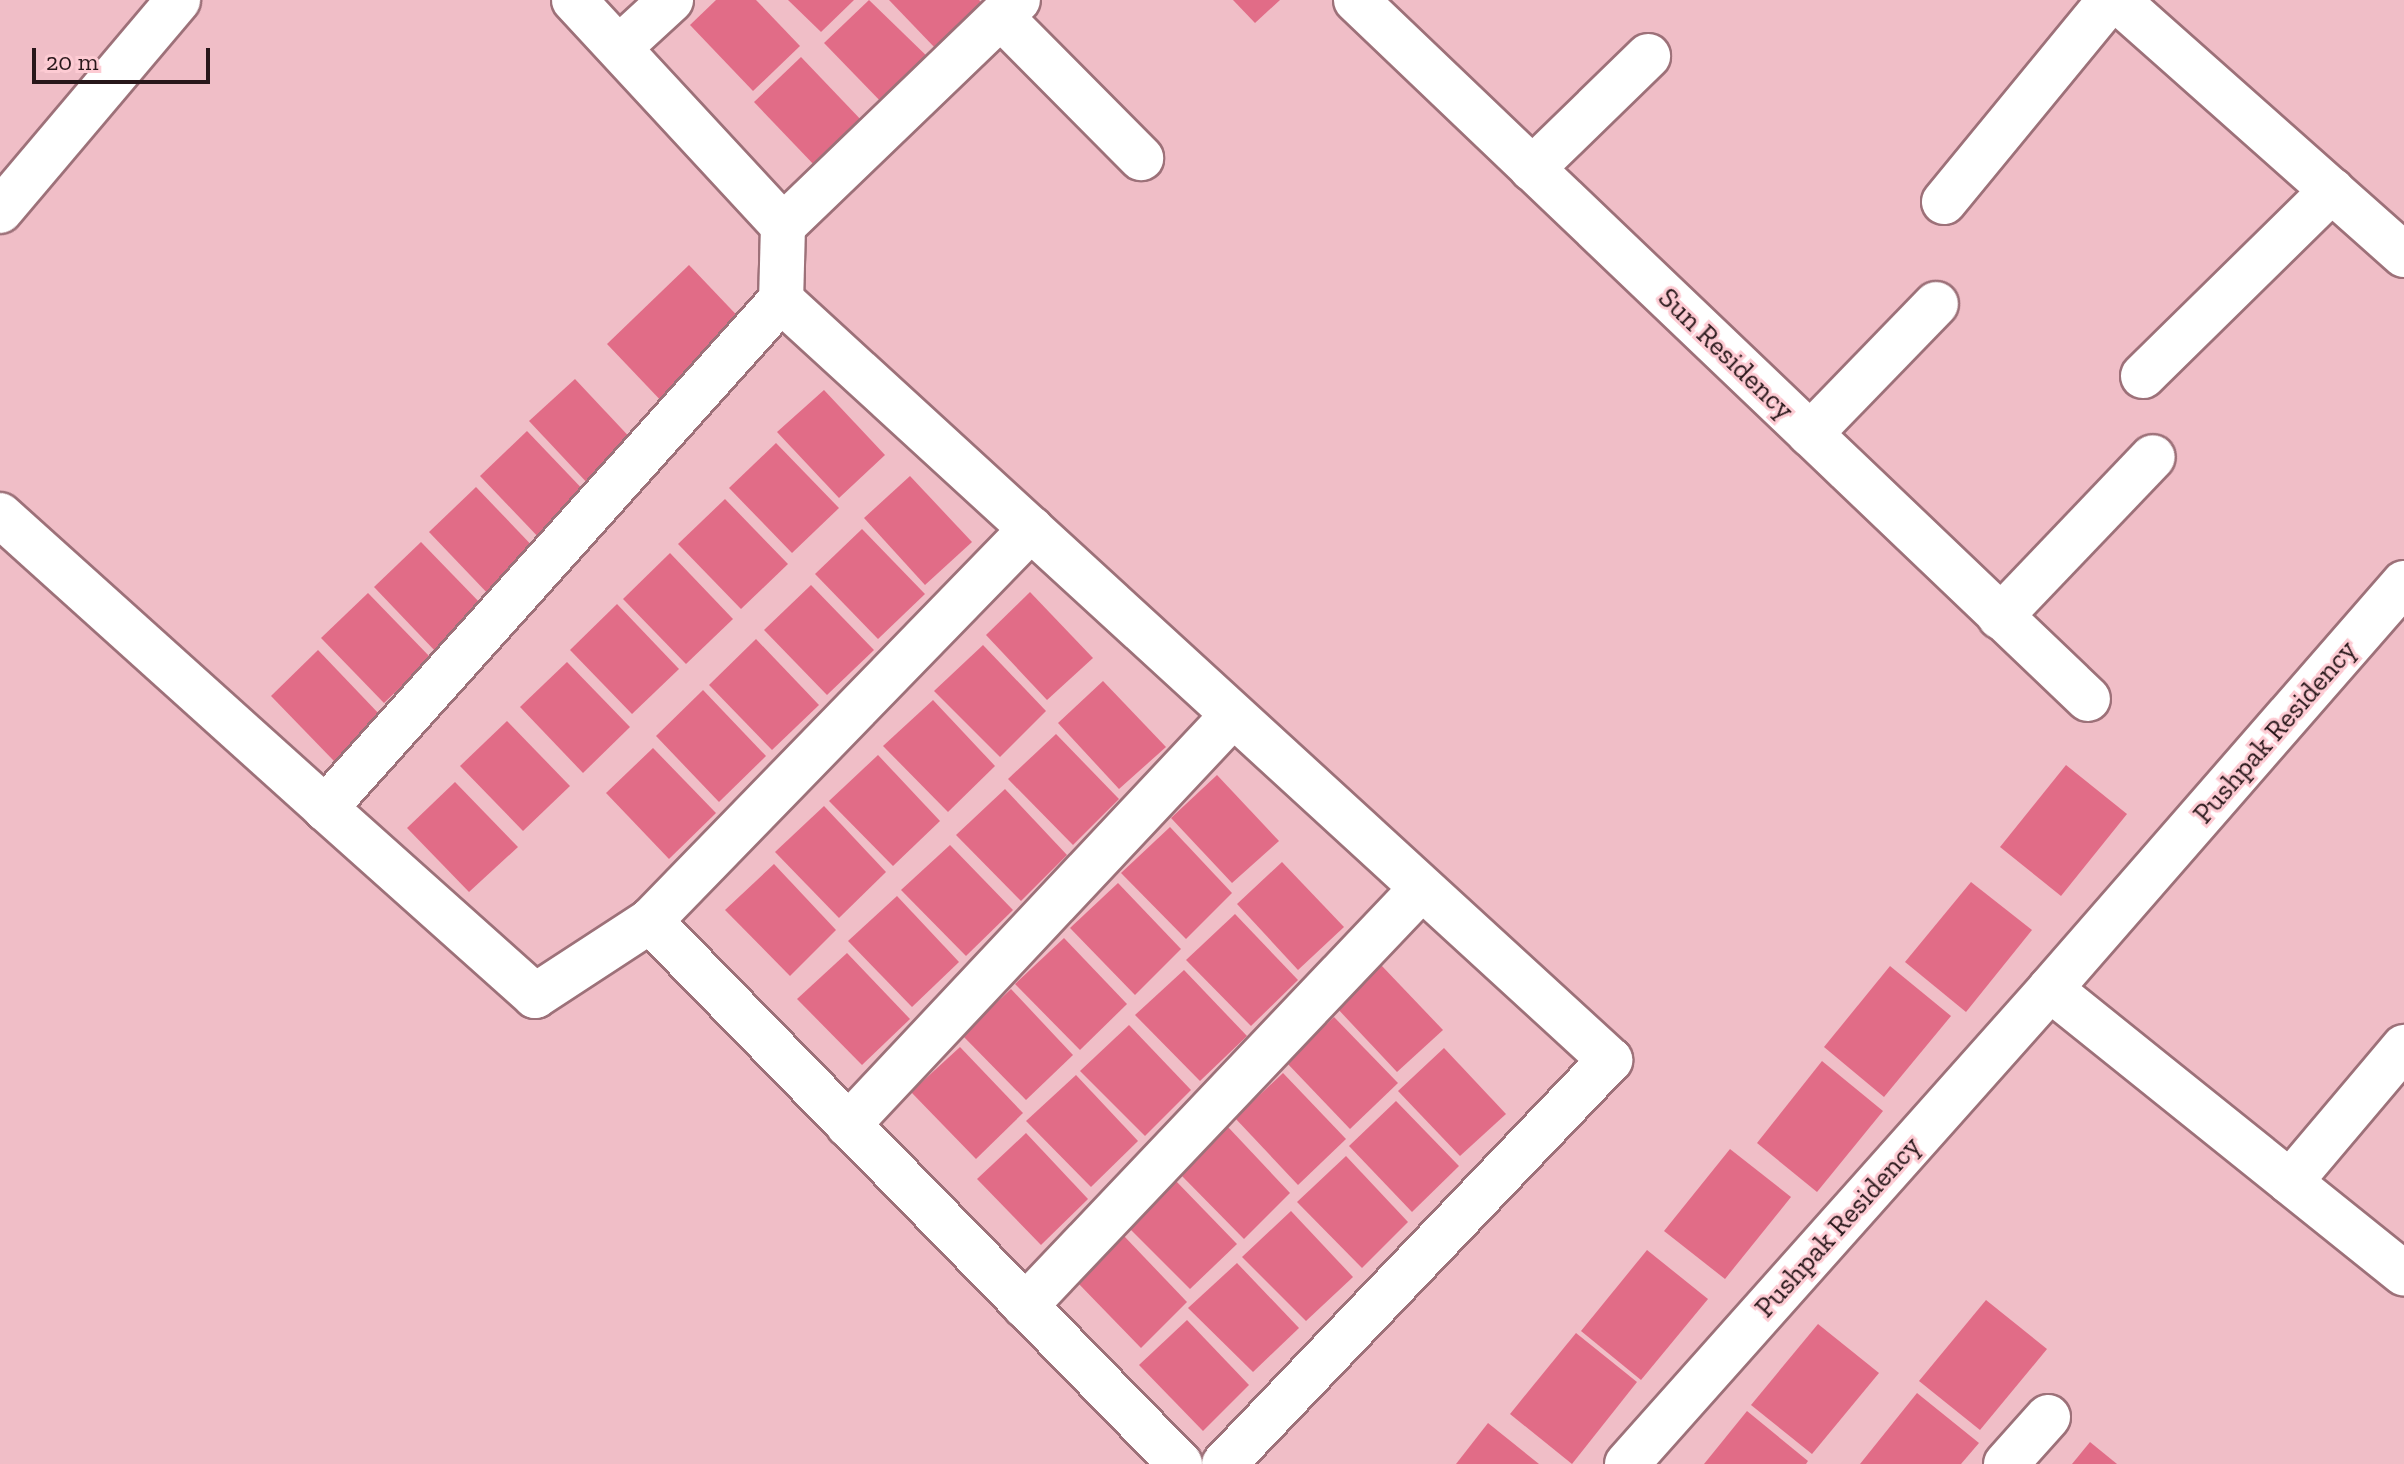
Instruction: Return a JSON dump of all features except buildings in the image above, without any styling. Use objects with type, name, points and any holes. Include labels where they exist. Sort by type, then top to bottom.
[{"type":"street","points":[[5,193],[178,0]]},
{"type":"street","points":[[325,808],[781,300],[783,226],[621,46],[574,0]]},
{"type":"street","points":[[621,46],[671,0]]},
{"type":"street","points":[[1944,202],[2110,0]]},
{"type":"street","points":[[2117,0],[2404,255]]},
{"type":"street","name":"Sun Residency","points":[[1364,3],[1532,169],[2088,699]]},
{"type":"street","points":[[783,226],[1010,8],[1141,158]]},
{"type":"street","points":[[1532,169],[1648,56]]},
{"type":"street","points":[[2143,376],[2332,190]]},
{"type":"street","points":[[781,300],[1610,1060],[1224,1464]]},
{"type":"street","points":[[1810,434],[1936,304]]},
{"type":"street","points":[[2000,617],[2153,457]]},
{"type":"street","points":[[0,515],[535,996],[650,921],[1031,529]]},
{"type":"street","name":"Pushpak Residency","points":[[1627,1464],[2050,989],[2404,583]]},
{"type":"street","points":[[848,1125],[1233,715]]},
{"type":"street","points":[[1025,1306],[1422,888]]},
{"type":"street","points":[[650,921],[1180,1464]]},
{"type":"street","points":[[2050,989],[2404,1274]]},
{"type":"street","points":[[2290,1182],[2404,1047]]},
{"type":"street","points":[[2006,1464],[2048,1417]]}]
